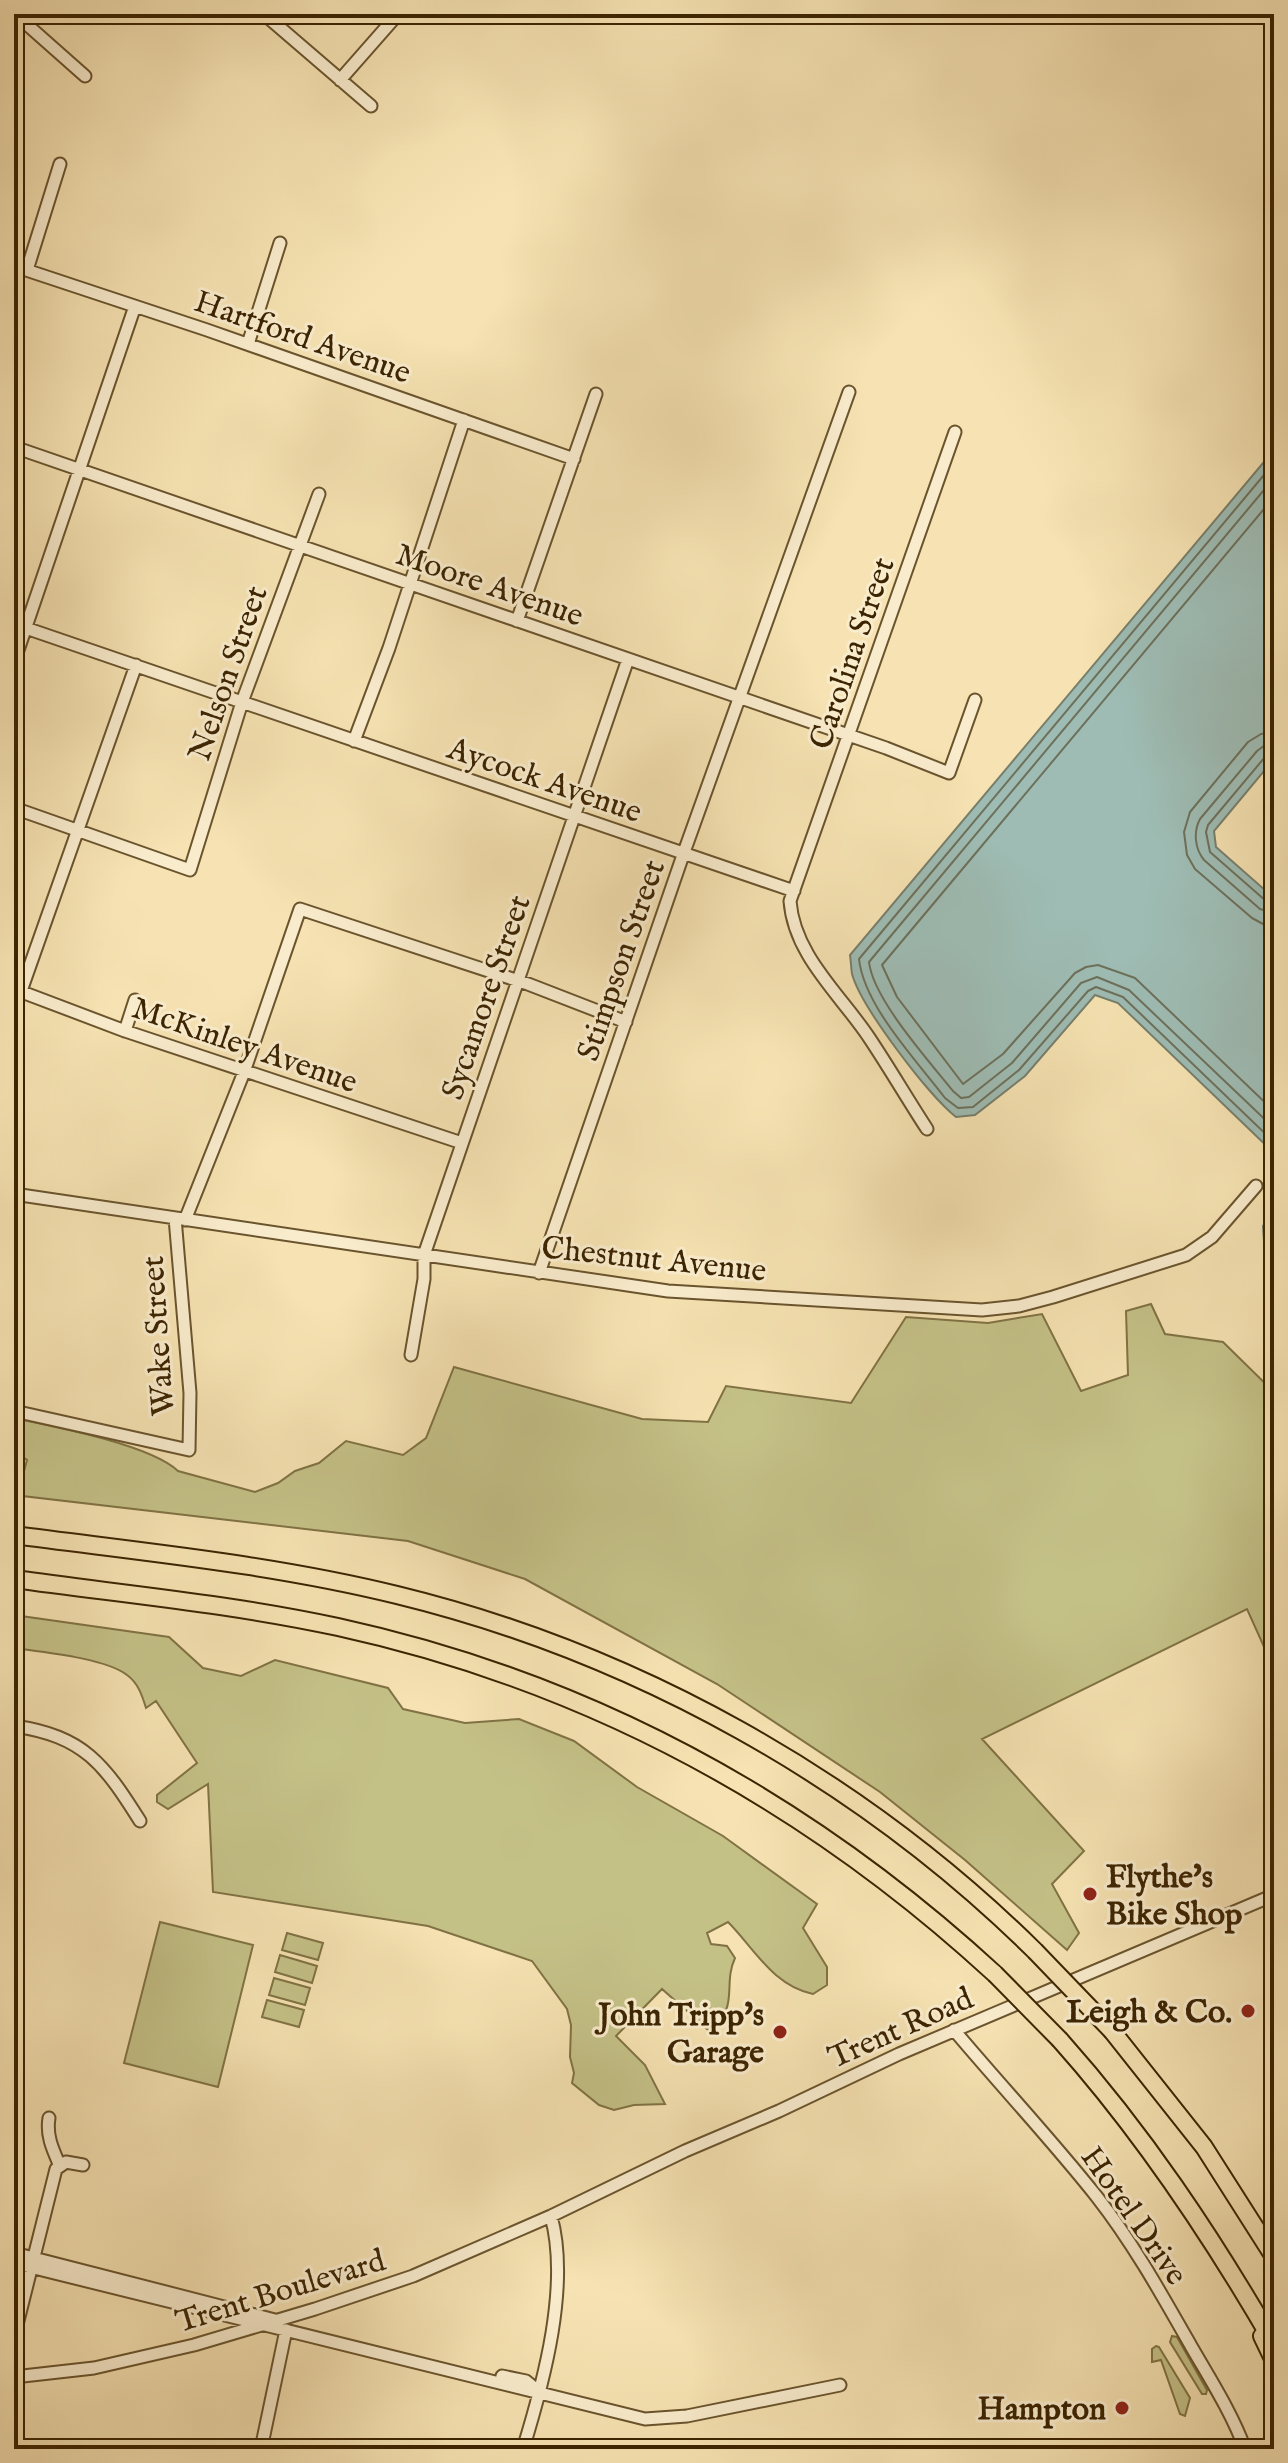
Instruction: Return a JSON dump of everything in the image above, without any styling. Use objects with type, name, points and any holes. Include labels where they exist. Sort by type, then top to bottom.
[{"type":"highway","points":[[14,1535],[261,1568],[337,1582],[455,1611],[599,1662],[758,1741],[824,1782],[934,1861],[1035,1951],[1112,2031],[1204,2147],[1274,2257]]},
{"type":"highway","points":[[14,1579],[223,1607],[336,1627],[450,1656],[560,1695],[666,1742],[767,1799],[851,1854],[910,1899],[995,1974],[1060,2040],[1136,2131],[1194,2211],[1227,2262],[1269,2339],[1274,2361]]},
{"type":"street","points":[[15,14],[85,76]]},
{"type":"street","points":[[264,14],[371,106]]},
{"type":"street","points":[[340,80],[398,14]]},
{"type":"street","points":[[27,270],[60,164]]},
{"type":"street","points":[[248,344],[280,243]]},
{"type":"street","name":"Hartford Avenue","points":[[14,266],[248,344],[574,459]]},
{"type":"street","points":[[14,662],[20,626],[79,470],[135,306]]},
{"type":"street","name":"Stimpson Street","points":[[539,1273],[738,697],[849,392]]},
{"type":"street","points":[[517,621],[596,394]]},
{"type":"street","points":[[354,741],[464,420]]},
{"type":"street","name":"Carolina Street","points":[[794,891],[955,432]]},
{"type":"street","name":"Moore Avenue","points":[[14,447],[949,773],[975,700]]},
{"type":"street","name":"Nelson Street","points":[[79,830],[190,870],[242,702],[319,494]]},
{"type":"street","name":"Aycock Avenue","points":[[20,626],[794,891]]},
{"type":"street","name":"Sycamore Street","points":[[411,1355],[424,1279],[424,1255],[628,659]]},
{"type":"street","points":[[17,990],[79,830],[136,665]]},
{"type":"street","points":[[14,808],[79,830]]},
{"type":"street","points":[[794,891],[790,901],[792,920],[807,955],[870,1038],[927,1129]]},
{"type":"street","name":"Wake Street","points":[[14,1411],[189,1450],[190,1393],[180,1219],[244,1072],[300,909],[518,980]]},
{"type":"street","points":[[518,980],[626,1022]]},
{"type":"street","name":"McKinley Avenue","points":[[17,990],[244,1072],[462,1143]]},
{"type":"street","points":[[125,1031],[135,1000]]},
{"type":"street","name":"Chestnut Avenue","points":[[14,1194],[668,1291],[994,1310],[1053,1297],[1186,1255],[1212,1237],[1256,1186]]},
{"type":"street","points":[[14,1726],[37,1729],[66,1739],[91,1755],[109,1774],[140,1821]]},
{"type":"street","name":"Trent Road","points":[[551,2216],[685,2151],[954,2030],[1274,1895]]},
{"type":"street","name":"Hotel Drive","points":[[954,2030],[1099,2200],[1180,2326],[1219,2394],[1245,2449]]},
{"type":"street","points":[[49,2118],[50,2144],[60,2166]]},
{"type":"street","points":[[14,2337],[56,2169],[66,2162],[83,2165]]},
{"type":"street","points":[[523,2449],[540,2393],[558,2274],[559,2252],[551,2216]]},
{"type":"street","name":"Trent Boulevard","points":[[14,2377],[106,2365],[261,2325],[413,2276],[551,2216]]},
{"type":"street","points":[[14,2253],[33,2263],[261,2325],[645,2419],[665,2419],[840,2385]]},
{"type":"street","points":[[14,2263],[33,2263],[526,2381],[540,2393]]},
{"type":"street","points":[[261,2449],[286,2330]]},
{"type":"shaded area","points":[[1151,1304],[1165,1334],[1223,1342],[1274,1392],[1274,1669],[1247,1609],[982,1739],[1084,1851],[1052,1884],[1079,1933],[1067,1950],[965,1860],[880,1792],[717,1684],[525,1579],[408,1541],[14,1495],[14,1474],[23,1475],[27,1460],[14,1451],[14,1418],[125,1445],[178,1471],[255,1492],[278,1483],[295,1471],[319,1463],[346,1441],[403,1455],[426,1438],[454,1367],[642,1419],[708,1422],[726,1386],[851,1403],[906,1317],[988,1323],[1042,1314],[1081,1391],[1128,1375],[1126,1311]]},
{"type":"shaded area","points":[[14,1615],[169,1637],[203,1668],[241,1676],[275,1660],[388,1688],[403,1709],[465,1723],[519,1719],[574,1741],[637,1787],[723,1836],[817,1904],[803,1928],[827,1967],[827,1985],[813,1994],[786,1983],[765,1965],[728,1922],[707,1933],[711,1944],[727,1946],[735,1958],[724,2014],[708,2030],[662,1989],[616,2036],[645,2065],[665,2104],[634,2105],[614,2110],[599,2105],[572,2083],[571,2025],[567,2009],[532,1961],[428,1926],[213,1892],[208,1784],[168,1809],[157,1802],[157,1795],[197,1763],[156,1701],[146,1708],[131,1678],[104,1664],[14,1648]]},
{"type":"shaded area","points":[[160,1922],[253,1945],[218,2087],[124,2063]]},
{"type":"shaded area","points":[[287,1933],[323,1943],[318,1960],[282,1950]]},
{"type":"shaded area","points":[[280,1955],[317,1966],[312,1983],[275,1972]]},
{"type":"shaded area","points":[[274,1978],[310,1988],[305,2005],[269,1995]]},
{"type":"shaded area","points":[[267,2000],[304,2010],[299,2027],[262,2017]]},
{"type":"shaded area","points":[[1172,2336],[1177,2337],[1207,2390],[1206,2394],[1202,2394],[1170,2342]]},
{"type":"shaded area","points":[[1156,2346],[1190,2398],[1185,2416],[1180,2414],[1161,2360],[1152,2362],[1152,2349]]},
{"type":"water","points":[[1274,450],[1274,759],[1214,831],[1216,847],[1274,898],[1274,1153],[1118,1003],[1095,995],[1025,1076],[975,1115],[956,1117],[897,1050],[868,1007],[852,974],[850,955]]},
{"type":"water","points":[[1274,1209],[1274,1252],[1264,1241],[1263,1226]]},
{"type":"place","name":"Flythe's Bike Shop","points":[[1090,1894]]},
{"type":"place","name":"Leigh & Co.","points":[[1248,2011]]},
{"type":"place","name":"John Tripp's Garage","points":[[780,2032]]},
{"type":"place","name":"Hampton","points":[[1122,2408]]}]
